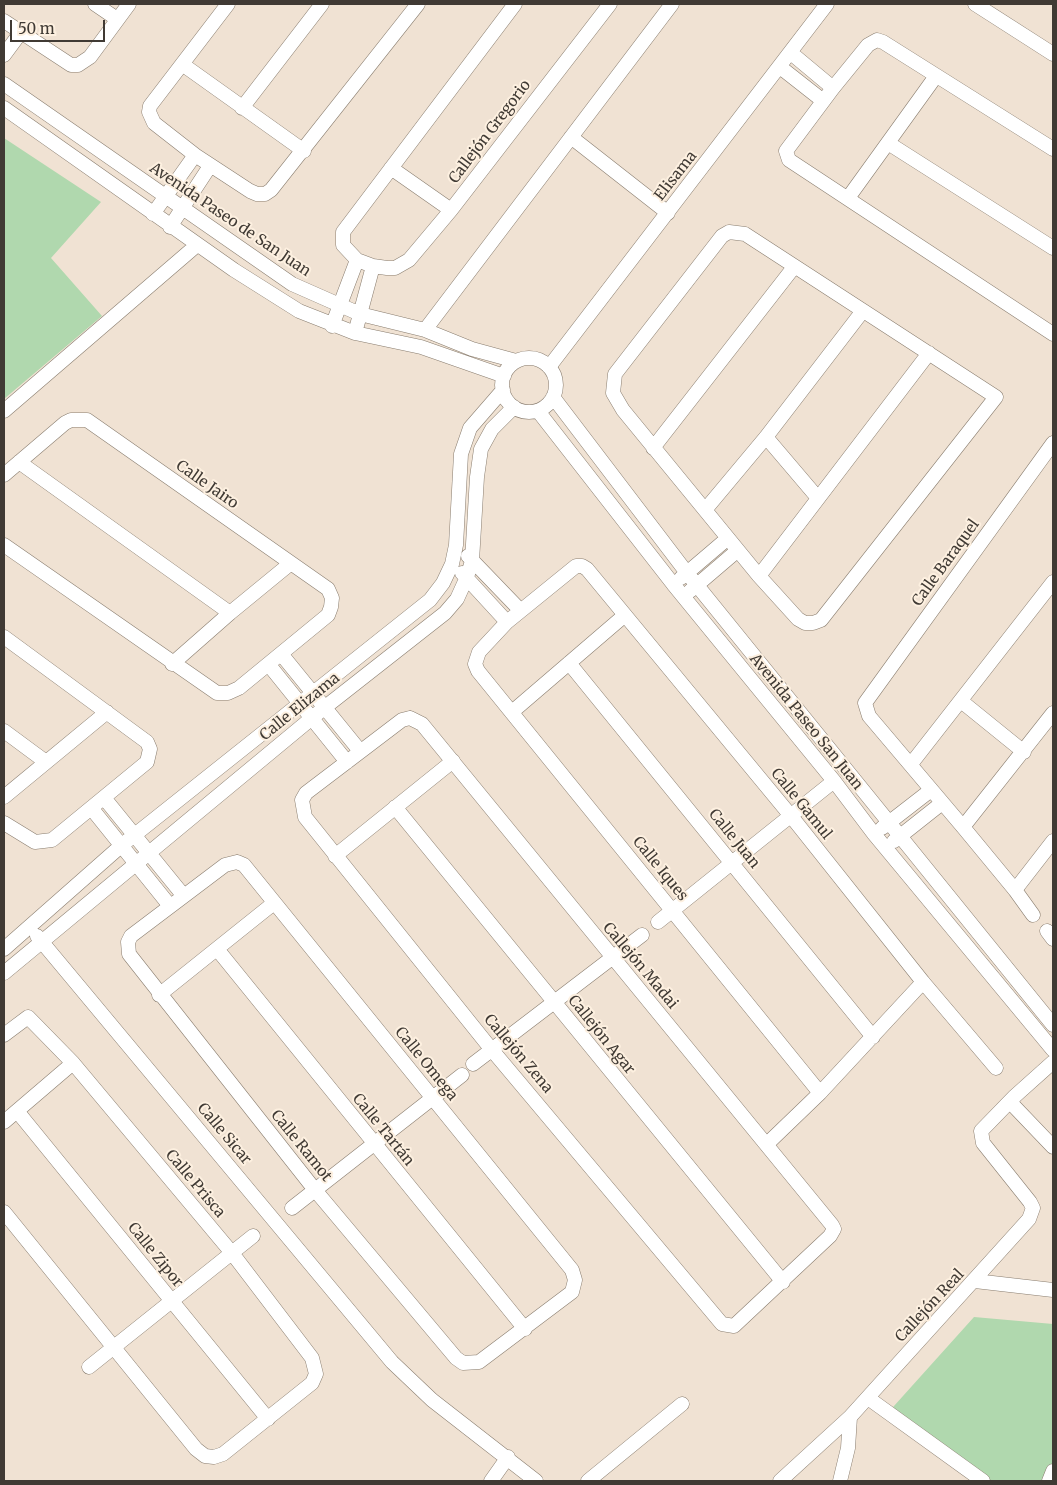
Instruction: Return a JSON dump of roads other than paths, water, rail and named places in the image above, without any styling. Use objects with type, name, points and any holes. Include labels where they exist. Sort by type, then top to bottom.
[{"type":"street","points":[[95,4],[117,19]]},
{"type":"street","points":[[5,23],[70,65],[78,65],[90,57],[129,4]]},
{"type":"street","points":[[228,4],[150,106],[149,112],[154,123],[195,155],[257,194],[265,194],[272,190],[418,4]]},
{"type":"street","points":[[242,108],[322,4]]},
{"type":"street","points":[[355,333],[360,314],[380,267],[357,260],[343,244],[343,232],[515,4]]},
{"type":"street","name":"Callejón Gregorio","points":[[380,267],[395,268],[409,260],[451,210],[610,4]]},
{"type":"street","points":[[425,330],[672,4]]},
{"type":"street","name":"Elisama","points":[[550,367],[827,4]]},
{"type":"street","points":[[975,4],[994,9],[1053,54]]},
{"type":"street","points":[[4,54],[20,32]]},
{"type":"street","points":[[1053,149],[877,40],[868,45],[822,100],[786,150],[789,160],[1053,334]]},
{"type":"street","points":[[791,53],[833,88]]},
{"type":"street","points":[[182,64],[304,150]]},
{"type":"street","points":[[780,66],[822,100]]},
{"type":"street","points":[[848,198],[936,76]]},
{"type":"street","name":"Avenida Paseo de San Juan","points":[[4,84],[292,284],[360,314],[425,330],[472,349],[516,361]]},
{"type":"street","points":[[4,108],[170,226],[268,293],[299,311],[332,326],[355,333],[421,347],[504,376]]},
{"type":"street","points":[[571,137],[668,213]]},
{"type":"street","points":[[888,143],[1053,248]]},
{"type":"street","points":[[153,214],[195,155]]},
{"type":"street","points":[[170,226],[210,166]]},
{"type":"street","points":[[391,168],[451,210]]},
{"type":"street","points":[[729,232],[745,234],[794,267],[996,397],[821,620],[805,623],[798,619],[759,576],[653,448],[616,401],[612,384],[616,374],[722,236],[729,232]]},
{"type":"street","points":[[4,411],[198,244]]},
{"type":"street","points":[[332,326],[357,260]]},
{"type":"street","points":[[653,448],[794,267]]},
{"type":"street","points":[[706,510],[766,437],[862,312]]},
{"type":"street","points":[[759,576],[817,497],[929,353]]},
{"type":"street","points":[[530,358],[544,362],[550,367],[556,381],[553,397],[549,403],[538,411],[526,412],[514,407],[503,390],[504,376],[516,361],[530,358]]},
{"type":"street","name":"Calle Elizama","points":[[4,949],[122,845],[311,692],[430,600],[443,583],[452,564],[456,545],[461,454],[470,428],[503,390]]},
{"type":"street","name":"Avenida Paseo San Juan","points":[[553,397],[687,573],[1053,1025]]},
{"type":"street","name":"Calle Elizama","points":[[4,973],[324,708],[445,613],[457,599],[468,578],[472,561],[476,519],[477,476],[481,449],[492,429],[514,407]]},
{"type":"street","name":"Avenida Paseo San Juan","points":[[538,411],[673,584],[834,781],[874,834],[1052,1045]]},
{"type":"street","name":"Calle Jairo","points":[[19,462],[65,423],[72,420],[87,420],[328,589],[332,598],[328,615],[282,655]]},
{"type":"street","points":[[766,437],[817,497]]},
{"type":"street","name":"Calle Baraquel","points":[[911,764],[869,716],[866,703],[1053,442]]},
{"type":"street","points":[[4,475],[19,462],[230,613]]},
{"type":"street","points":[[673,584],[728,538]]},
{"type":"street","points":[[4,545],[172,664],[217,693],[228,693],[239,688],[282,655],[360,752],[347,762],[269,665]]},
{"type":"street","points":[[452,564],[468,578],[507,622],[520,610],[456,545]]},
{"type":"street","points":[[684,596],[738,550]]},
{"type":"street","points":[[172,664],[291,563]]},
{"type":"street","name":"Calle Gamul","points":[[520,610],[576,566],[582,566],[587,570],[791,816],[923,982],[996,1068]]},
{"type":"street","points":[[1032,915],[1015,890],[911,764],[1053,582]]},
{"type":"street","points":[[512,712],[625,615]]},
{"type":"street","name":"Calle Iques","points":[[507,622],[479,652],[475,664],[478,671],[820,1093]]},
{"type":"street","points":[[4,637],[147,742],[150,749],[147,762],[105,799],[52,840],[35,842],[26,839],[4,823]]},
{"type":"street","name":"Calle Juan","points":[[569,663],[733,863],[872,1037]]},
{"type":"street","points":[[961,701],[1024,752]]},
{"type":"street","points":[[4,796],[107,712]]},
{"type":"street","points":[[964,827],[1053,713]]},
{"type":"street","name":"Callejón Madai","points":[[360,752],[402,720],[416,719],[422,724],[612,958],[830,1221],[839,1229],[782,1282]]},
{"type":"street","points":[[4,731],[46,762]]},
{"type":"street","points":[[335,856],[453,761]]},
{"type":"street","name":"Callejón Zena","points":[[347,762],[306,793],[302,800],[305,817],[492,1050],[722,1324],[734,1326],[782,1282]]},
{"type":"street","points":[[658,922],[834,781]]},
{"type":"street","points":[[874,834],[931,790]]},
{"type":"street","points":[[92,809],[170,906],[183,895],[105,799]]},
{"type":"street","points":[[885,847],[942,803]]},
{"type":"street","name":"Callejón Agar","points":[[395,807],[782,1282]]},
{"type":"street","points":[[1015,890],[1053,841]]},
{"type":"street","name":"Calle Omega","points":[[183,895],[225,865],[237,862],[244,865],[572,1270],[575,1280],[572,1292],[526,1329]]},
{"type":"street","points":[[159,995],[274,904]]},
{"type":"street","name":"Calle Ramot","points":[[170,906],[131,936],[128,942],[129,954],[159,995],[315,1190],[456,1358],[463,1362],[479,1362],[526,1329]]},
{"type":"street","name":"Calle Sicar","points":[[30,927],[392,1362],[432,1400],[508,1457],[536,1481]]},
{"type":"street","points":[[473,1064],[642,935]]},
{"type":"street","name":"Calle Tartán","points":[[217,949],[374,1145],[526,1329]]},
{"type":"street","points":[[767,1144],[820,1093],[923,982]]},
{"type":"street","name":"Calle Prisca","points":[[4,1035],[28,1017],[73,1063],[232,1253],[312,1358],[316,1374],[312,1383],[268,1419]]},
{"type":"street","points":[[1052,1045],[1048,1066],[1010,1102],[1053,1147]]},
{"type":"street","points":[[4,1122],[73,1063]]},
{"type":"street","points":[[292,1208],[462,1075]]},
{"type":"street","name":"Callejón Real","points":[[780,1481],[868,1398],[975,1281],[1032,1213],[1030,1202],[981,1137],[984,1126],[1010,1102]]},
{"type":"street","name":"Calle Zipor","points":[[17,1111],[268,1419]]},
{"type":"street","points":[[4,1212],[196,1449],[205,1456],[214,1457],[223,1454],[268,1419]]},
{"type":"street","points":[[89,1367],[253,1236]]},
{"type":"street","points":[[975,1281],[1053,1290]]},
{"type":"street","points":[[868,1398],[983,1481]]},
{"type":"street","points":[[588,1481],[682,1404]]},
{"type":"street","points":[[840,1481],[848,1448],[850,1417]]},
{"type":"street","points":[[491,1481],[508,1457]]},
{"type":"street","points":[[1049,1481],[1053,1471]]}]
